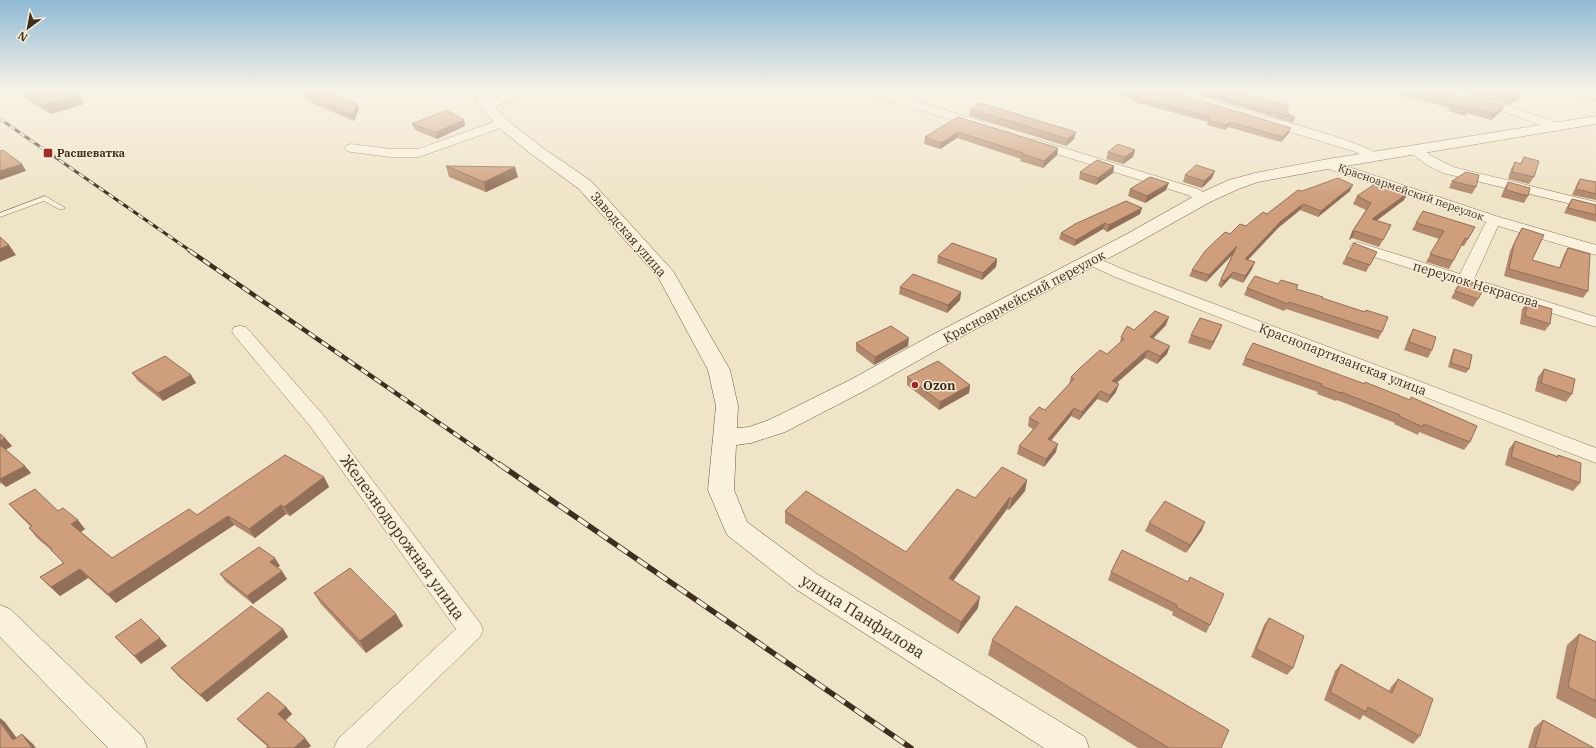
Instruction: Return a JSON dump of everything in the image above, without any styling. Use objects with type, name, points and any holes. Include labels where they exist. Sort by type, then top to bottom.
[{"type":"street","points":[[351,148],[391,153],[420,153],[494,126]]},
{"type":"street","name":"Заводская улица","points":[[506,126],[537,151],[585,185],[666,275],[719,370],[728,406],[724,438]]},
{"type":"street","points":[[982,126],[992,129]]},
{"type":"street","points":[[1284,126],[1360,149],[1375,157]]},
{"type":"street","name":"Красноармейский переулок","points":[[724,438],[751,435],[777,426],[858,385],[937,341],[1131,239],[1204,198],[1242,182],[1328,164],[1563,126]]},
{"type":"street","points":[[1022,138],[1193,192],[1204,198]]},
{"type":"street","points":[[1416,150],[1426,158],[1448,170],[1596,206]]},
{"type":"street","name":"Красноармейский переулок","points":[[1328,164],[1494,220],[1596,250]]},
{"type":"street","name":"Красноармейский переулок","points":[[1465,281],[1494,220]]},
{"type":"street","name":"переулок Некрасова","points":[[1357,247],[1596,322]]},
{"type":"street","name":"Краснопартизанская улица","points":[[1090,260],[1121,274],[1596,456]]},
{"type":"street","name":"Железнодорожная улица","points":[[240,331],[317,421],[471,630],[347,748]]},
{"type":"street","name":"улица Панфилова","points":[[724,438],[721,490],[736,528],[807,582],[1073,748]]},
{"type":"street","points":[[0,618],[131,748]]},
{"type":"lane","points":[[0,215],[45,198],[61,208]]},
{"type":"building","points":[[418,126],[450,126],[436,132]]},
{"type":"building","points":[[943,126],[987,126],[1058,148],[1044,161],[958,132],[941,143],[925,137]]},
{"type":"building","points":[[1025,126],[1056,126],[1076,132],[1068,139]]},
{"type":"building","points":[[1244,126],[1284,126],[1291,128],[1283,137]]},
{"type":"building","points":[[1118,144],[1135,150],[1125,157],[1108,152]]},
{"type":"building","points":[[3,150],[22,164],[0,171],[0,151]]},
{"type":"building","points":[[1524,157],[1539,161],[1534,177],[1512,172],[1515,162],[1521,164]]},
{"type":"building","points":[[1097,160],[1114,166],[1098,178],[1080,172]]},
{"type":"building","points":[[1196,165],[1215,171],[1204,181],[1185,175]]},
{"type":"building","points":[[446,166],[515,167],[484,182]]},
{"type":"building","points":[[1466,172],[1479,175],[1476,187],[1452,181]]},
{"type":"building","points":[[1150,177],[1169,183],[1147,196],[1130,189]]},
{"type":"building","points":[[1338,178],[1353,185],[1321,211],[1303,204],[1281,221],[1245,259],[1255,262],[1245,276],[1233,272],[1224,281],[1221,279],[1237,246],[1209,275],[1192,270],[1205,251],[1225,232],[1230,234],[1240,224],[1246,226],[1263,212],[1267,214],[1298,190],[1302,191]]},
{"type":"building","points":[[1580,179],[1596,182],[1596,194],[1576,189]]},
{"type":"building","points":[[1378,182],[1408,193],[1372,219],[1391,225],[1383,240],[1355,231],[1352,232],[1371,203],[1357,196]]},
{"type":"building","points":[[1508,182],[1530,188],[1528,196],[1506,190]]},
{"type":"building","points":[[1572,199],[1596,205],[1596,215],[1568,208]]},
{"type":"building","points":[[1126,201],[1142,208],[1109,225],[1105,223],[1076,240],[1061,233],[1075,224]]},
{"type":"building","points":[[1423,211],[1475,227],[1468,239],[1465,238],[1453,261],[1430,254],[1444,231],[1416,223]]},
{"type":"building","points":[[1522,228],[1544,235],[1532,260],[1560,268],[1568,248],[1590,254],[1588,291],[1509,269],[1514,244]]},
{"type":"building","points":[[0,237],[9,245],[0,249]]},
{"type":"building","points":[[952,243],[997,259],[983,273],[938,256]]},
{"type":"building","points":[[1354,243],[1377,252],[1370,265],[1346,257]]},
{"type":"building","points":[[913,274],[961,292],[948,305],[900,287]]},
{"type":"building","points":[[1255,276],[1278,284],[1281,280],[1298,285],[1296,289],[1365,312],[1366,310],[1388,317],[1382,332],[1289,302],[1288,304],[1247,288]]},
{"type":"building","points":[[1462,279],[1485,286],[1478,299],[1455,291]]},
{"type":"building","points":[[1528,302],[1552,309],[1550,324],[1525,316]]},
{"type":"building","points":[[1155,311],[1169,317],[1150,337],[1170,346],[1160,356],[1147,350],[1112,381],[1119,384],[1110,395],[1100,391],[1082,412],[1074,408],[1048,439],[1058,444],[1046,459],[1019,446],[1039,423],[1029,418],[1039,407],[1045,410],[1074,379],[1071,377],[1100,350],[1107,354],[1124,339],[1121,337],[1127,326],[1134,330]]},
{"type":"building","points":[[1200,318],[1222,325],[1213,342],[1191,335]]},
{"type":"building","points":[[891,326],[909,338],[875,357],[856,343]]},
{"type":"building","points":[[1413,329],[1436,337],[1432,350],[1409,342]]},
{"type":"building","points":[[1253,343],[1365,384],[1365,382],[1410,400],[1411,397],[1477,426],[1470,442],[1424,424],[1423,427],[1399,416],[1400,415],[1341,392],[1321,386],[1322,384],[1245,358]]},
{"type":"building","points":[[1454,349],[1472,355],[1469,369],[1451,363]]},
{"type":"building","points":[[165,356],[191,375],[158,393],[132,373]]},
{"type":"building","points":[[938,361],[970,385],[940,402],[907,377]]},
{"type":"building","points":[[1544,369],[1575,379],[1572,394],[1541,383]]},
{"type":"building","points":[[0,434],[5,438],[0,441]]},
{"type":"building","points":[[1515,441],[1558,457],[1558,455],[1581,463],[1580,483],[1511,457]]},
{"type":"building","points":[[0,445],[25,466],[0,479]]},
{"type":"building","points":[[285,455],[324,477],[284,507],[281,505],[249,529],[228,516],[108,594],[80,569],[51,587],[40,577],[64,563],[51,550],[52,549],[29,528],[32,526],[9,504],[35,489],[58,511],[63,508],[78,520],[71,524],[112,558],[189,509],[197,515]]},
{"type":"building","points":[[1002,467],[1027,480],[1012,499],[1010,497],[949,578],[980,597],[961,622],[785,511],[806,491],[906,552],[957,489],[975,498]]},
{"type":"building","points":[[1165,501],[1205,522],[1190,545],[1149,523]]},
{"type":"building","points":[[259,547],[275,558],[270,562],[282,571],[247,596],[220,574]]},
{"type":"building","points":[[1122,550],[1188,582],[1190,577],[1224,594],[1210,625],[1176,607],[1177,605],[1111,572]]},
{"type":"building","points":[[350,568],[396,614],[360,641],[314,593]]},
{"type":"building","points":[[251,606],[283,629],[200,695],[171,668]]},
{"type":"building","points":[[1016,606],[1229,730],[1221,748],[1169,748],[992,640]]},
{"type":"building","points":[[1269,618],[1304,636],[1293,668],[1256,649]]},
{"type":"building","points":[[141,619],[160,638],[134,656],[115,637]]},
{"type":"building","points":[[1579,634],[1596,642],[1596,701],[1568,687]]},
{"type":"building","points":[[1341,664],[1392,693],[1398,679],[1433,699],[1420,736],[1368,707],[1366,712],[1330,692]]},
{"type":"building","points":[[268,692],[286,707],[278,714],[305,738],[294,748],[266,748],[269,746],[237,719]]},
{"type":"building","points":[[1543,720],[1594,748],[1535,748]]},
{"type":"building","points":[[0,722],[13,740],[22,734],[32,748],[0,748]]},
{"type":"railway","points":[[10,126],[192,252]]},
{"type":"railway","points":[[190,251],[500,465]]},
{"type":"railway","points":[[499,464],[911,748]]},
{"type":"place","name":"Расшеватка","points":[[48,153]]},
{"type":"place","name":"Ozon","points":[[915,385]]}]
